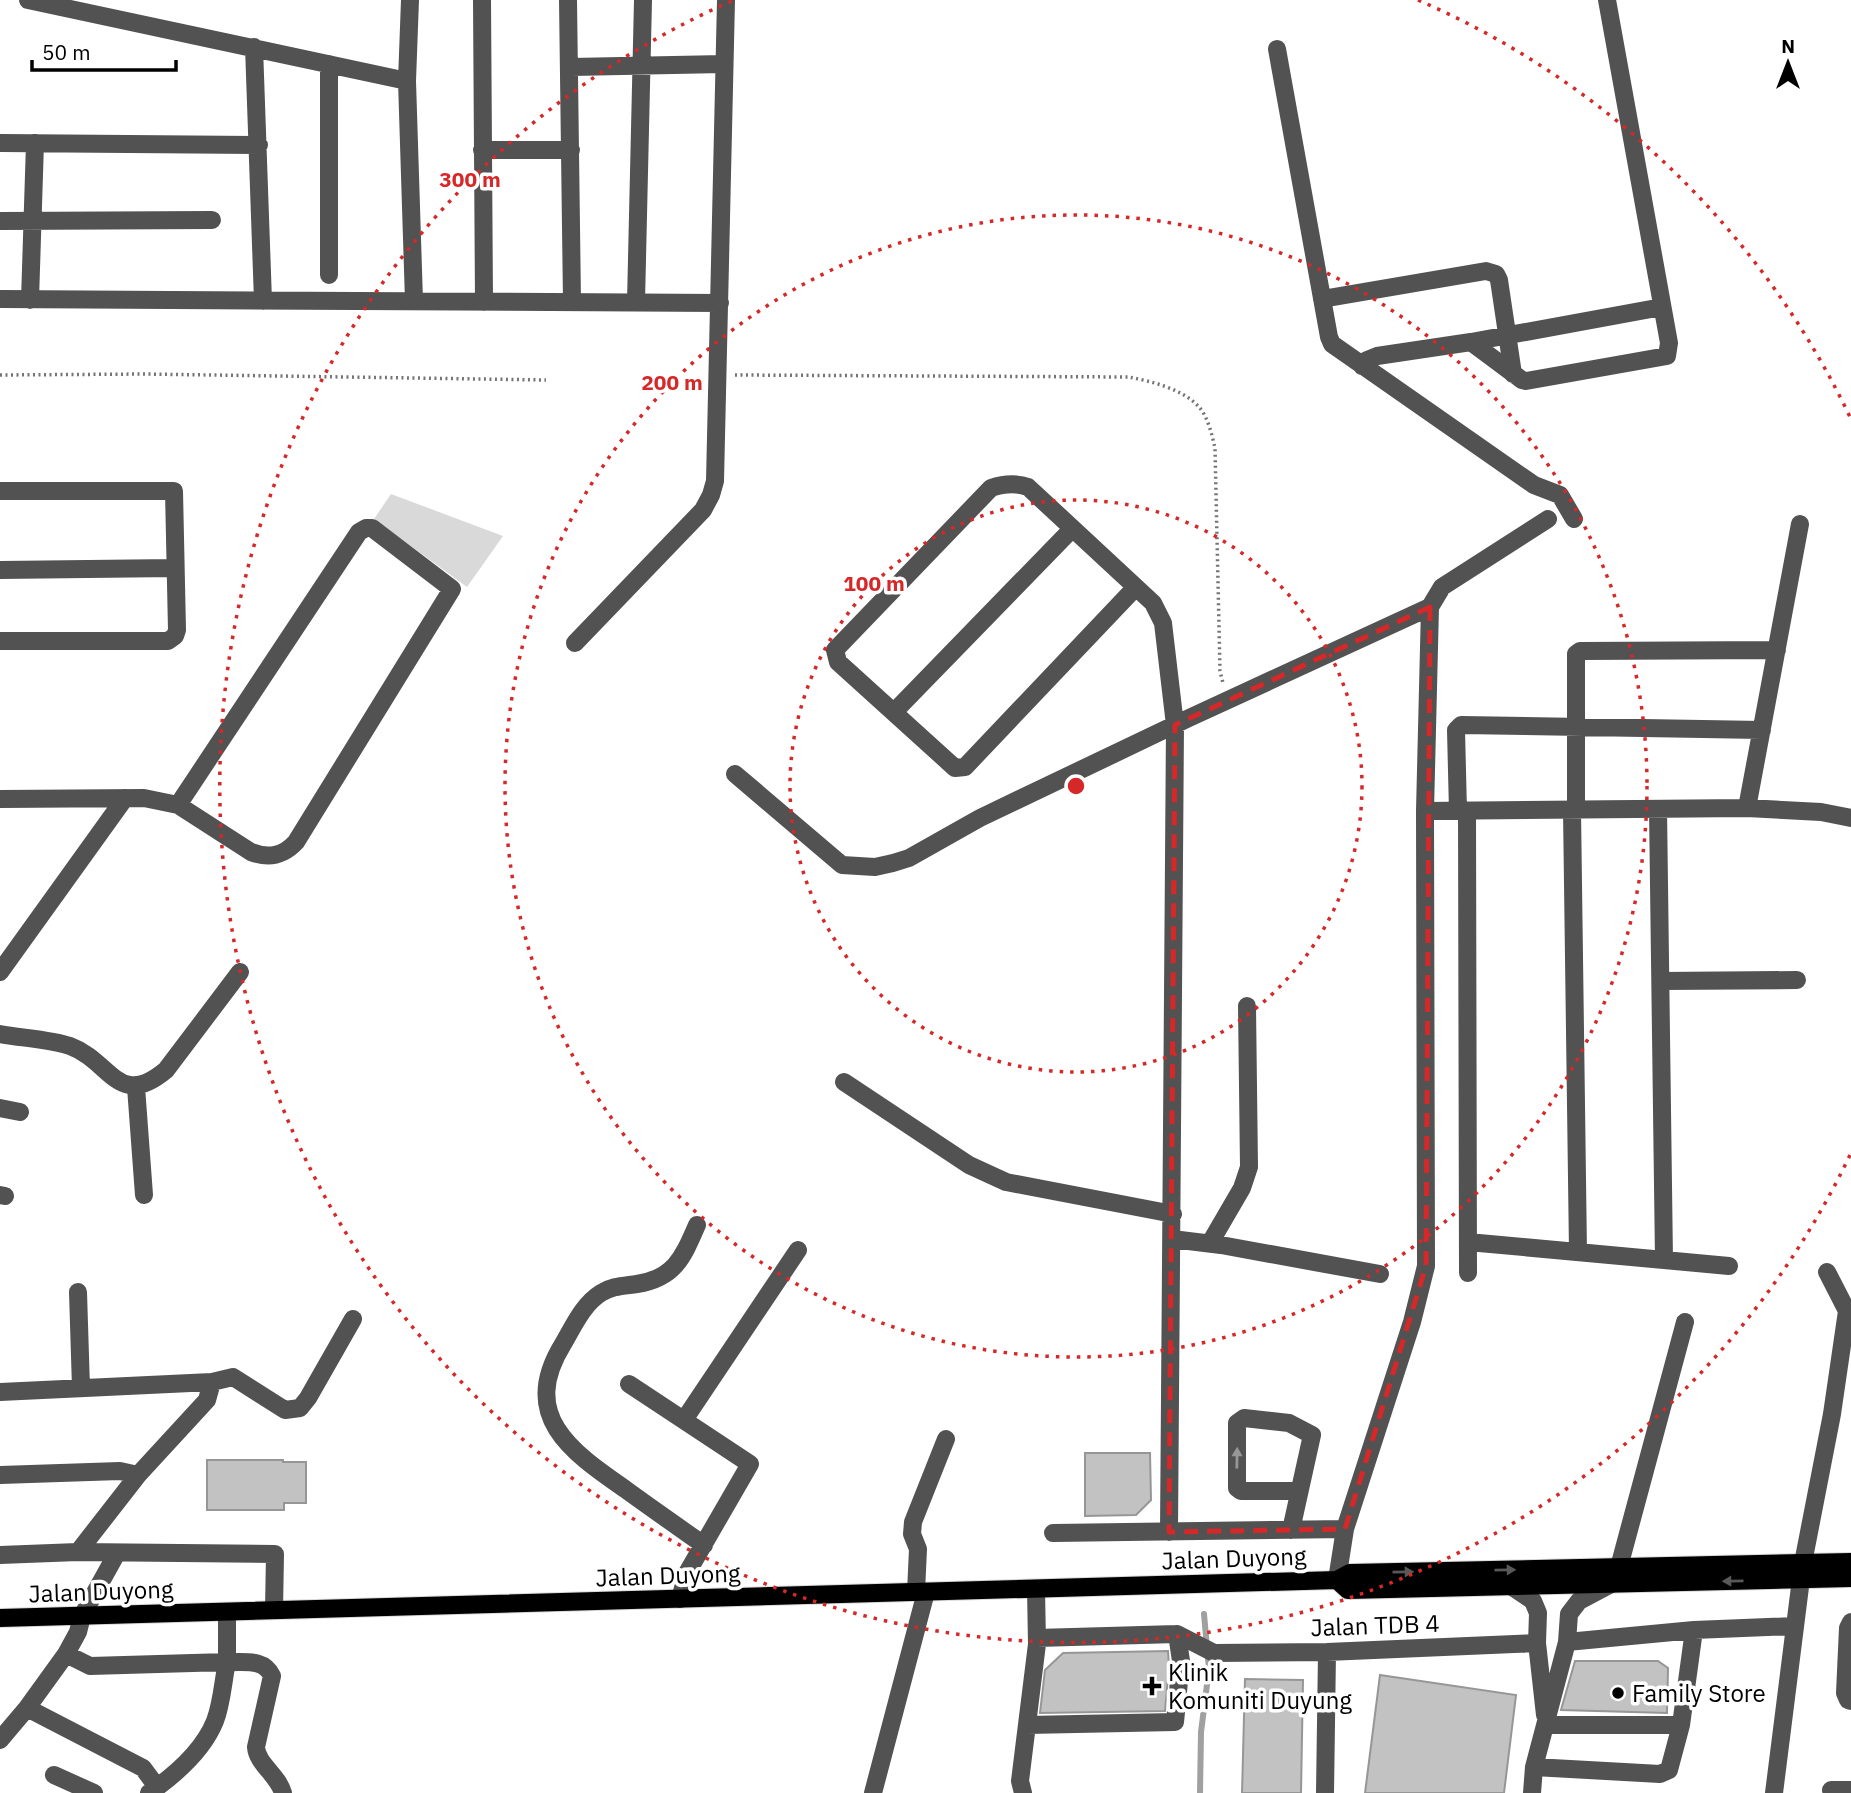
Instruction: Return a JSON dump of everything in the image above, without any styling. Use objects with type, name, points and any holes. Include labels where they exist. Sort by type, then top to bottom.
[{"type":"main road","name":"Jalan Duyong","points":[[0,1618],[1337,1580],[1350,1573],[1615,1576],[1802,1571],[1851,1562]]},
{"type":"main road","name":"Jalan Duyong","points":[[1802,1571],[1851,1578]]},
{"type":"main road","name":"Jalan Duyong","points":[[1337,1580],[1348,1590],[1511,1586],[1615,1576]]},
{"type":"street","points":[[29,0],[407,81]]},
{"type":"street","points":[[410,0],[407,81],[414,302]]},
{"type":"street","points":[[482,0],[484,302]]},
{"type":"street","points":[[568,0],[571,67],[572,302]]},
{"type":"street","points":[[636,302],[643,0]]},
{"type":"street","points":[[575,643],[703,510],[715,481],[726,0]]},
{"type":"street","points":[[1471,342],[1522,380],[1541,380],[1664,358],[1669,352],[1607,0]]},
{"type":"street","points":[[254,47],[263,301]]},
{"type":"street","points":[[1277,49],[1332,344],[1534,485],[1560,495],[1574,519]]},
{"type":"street","points":[[329,64],[329,275]]},
{"type":"street","points":[[571,67],[724,64]]},
{"type":"street","points":[[0,143],[259,145]]},
{"type":"street","points":[[30,300],[34,143]]},
{"type":"street","points":[[482,150],[571,150]]},
{"type":"street","points":[[0,221],[212,220]]},
{"type":"street","points":[[1322,299],[1492,272],[1499,280],[1513,374]]},
{"type":"street","points":[[0,299],[720,303]]},
{"type":"street","points":[[1362,366],[1367,360],[1377,356],[1507,336],[1662,307]]},
{"type":"street","points":[[1135,588],[961,769],[955,768],[838,662],[835,656],[835,650],[991,488],[999,485],[1028,487],[1157,608],[1163,623],[1182,721],[1169,1532]]},
{"type":"street","points":[[0,491],[174,491],[177,630],[175,636],[168,641],[0,641]]},
{"type":"street","points":[[1337,1580],[1345,1529],[1412,1322],[1426,1266],[1426,811],[1430,607],[1442,587],[1548,519]]},
{"type":"street","points":[[1747,808],[1800,524]]},
{"type":"street","points":[[0,799],[163,800],[178,805],[251,852],[263,856],[288,851],[452,589],[372,528],[359,532],[178,805]]},
{"type":"street","points":[[894,712],[1072,529]]},
{"type":"street","points":[[0,570],[175,568]]},
{"type":"street","points":[[735,774],[842,865],[875,867],[909,858],[980,818],[1430,607]]},
{"type":"street","points":[[1578,1252],[1574,810],[1576,654],[1580,651],[1777,650]]},
{"type":"street","points":[[1468,1273],[1462,811],[1458,727],[1762,730]]},
{"type":"street","points":[[0,972],[125,798]]},
{"type":"street","points":[[1426,811],[1747,808],[1821,812],[1851,818]]},
{"type":"street","points":[[1658,809],[1664,1260]]},
{"type":"street","points":[[0,1034],[70,1046],[111,1073],[122,1084],[136,1087],[152,1082],[166,1070],[240,972]]},
{"type":"street","points":[[1661,981],[1797,980]]},
{"type":"street","points":[[1210,1244],[1242,1188],[1249,1167],[1247,1006]]},
{"type":"street","points":[[844,1082],[970,1166],[1006,1182],[1172,1214]]},
{"type":"street","points":[[136,1087],[144,1195]]},
{"type":"street","points":[[0,1108],[20,1112]]},
{"type":"street","points":[[697,1224],[683,1256],[669,1273],[653,1281],[614,1286],[589,1302],[552,1360],[546,1378],[546,1396],[551,1418],[566,1443],[598,1470],[704,1545]]},
{"type":"street","points":[[1172,1239],[1380,1274]]},
{"type":"street","points":[[1468,1242],[1729,1266]]},
{"type":"street","points":[[684,1420],[798,1250]]},
{"type":"street","points":[[1774,1793],[1802,1571],[1832,1414],[1847,1311],[1827,1272]]},
{"type":"street","points":[[78,1292],[81,1388]]},
{"type":"street","points":[[0,1391],[212,1382],[233,1377],[285,1410],[300,1408],[309,1398],[353,1319]]},
{"type":"street","points":[[1532,1793],[1535,1767],[1567,1642],[1569,1614],[1579,1601],[1615,1576],[1685,1322]]},
{"type":"street","points":[[78,1552],[138,1475],[207,1400],[212,1382]]},
{"type":"street","points":[[629,1384],[750,1464],[687,1573],[680,1599]]},
{"type":"street","points":[[1291,1530],[1312,1435],[1289,1423],[1244,1418],[1237,1423],[1237,1488],[1241,1492],[1298,1490]]},
{"type":"street","points":[[873,1793],[921,1592],[918,1549],[912,1534],[913,1522],[946,1439]]},
{"type":"street","points":[[0,1475],[120,1471],[138,1475]]},
{"type":"street","points":[[1053,1533],[1345,1529]]},
{"type":"street","points":[[0,1555],[78,1552],[275,1554],[274,1610]]},
{"type":"street","points":[[0,1741],[27,1709],[66,1654],[78,1632],[82,1616],[117,1553]]},
{"type":"street","points":[[1511,1586],[1533,1601],[1538,1613],[1537,1643],[1546,1725]]},
{"type":"street","points":[[1023,1793],[1020,1781],[1037,1638],[1036,1589]]},
{"type":"street","points":[[27,1709],[143,1768],[153,1790],[176,1774],[210,1732],[216,1719],[227,1662],[227,1612]]},
{"type":"street","points":[[1851,1622],[1848,1628],[1845,1693],[1851,1701]]},
{"type":"street","points":[[1567,1642],[1694,1629],[1795,1626]]},
{"type":"street","points":[[1535,1767],[1660,1774],[1669,1770],[1681,1725],[1694,1629]]},
{"type":"street","points":[[1027,1725],[1175,1722],[1181,1661],[1177,1634],[1037,1638]]},
{"type":"street","name":"Jalan TDB 4","points":[[1177,1634],[1207,1649],[1327,1652],[1537,1643]]},
{"type":"street","points":[[1325,1793],[1327,1652]]},
{"type":"street","points":[[66,1654],[90,1667],[263,1663],[272,1676],[256,1756],[280,1782],[283,1793]]},
{"type":"street","points":[[1546,1725],[1681,1725]]},
{"type":"street","points":[[54,1775],[94,1793]]},
{"type":"street","points":[[1831,1790],[1851,1790]]},
{"type":"path","points":[[0,375],[145,374],[546,380]]},
{"type":"path","points":[[719,380],[1128,377],[1171,388],[1199,407],[1210,429],[1215,448],[1220,704]]},
{"type":"highlighted area","points":[[1430,607],[1426,1266],[1345,1529],[1169,1532],[1175,725]]},
{"type":"shaded area","points":[[391,494],[503,536],[467,587],[374,519]]},
{"type":"building","points":[[1085,1453],[1150,1453],[1151,1500],[1136,1515],[1085,1516]]},
{"type":"building","points":[[207,1460],[306,1462],[306,1503],[284,1503],[284,1510],[207,1510]]},
{"type":"building","points":[[1168,1651],[1165,1711],[1040,1713],[1045,1670],[1063,1653]]},
{"type":"building","points":[[1575,1661],[1658,1661],[1668,1668],[1667,1713],[1561,1710]]},
{"type":"building","points":[[1380,1675],[1516,1695],[1504,1793],[1365,1793]]},
{"type":"building","points":[[1245,1679],[1303,1680],[1301,1793],[1242,1793]]},
{"type":"waterway","points":[[1200,1793],[1201,1732],[1209,1669],[1204,1614]]},
{"type":"place","name":"Klinik Komuniti Duyung","points":[[1152,1686]]},
{"type":"place","name":"Family Store","points":[[1618,1693]]}]
